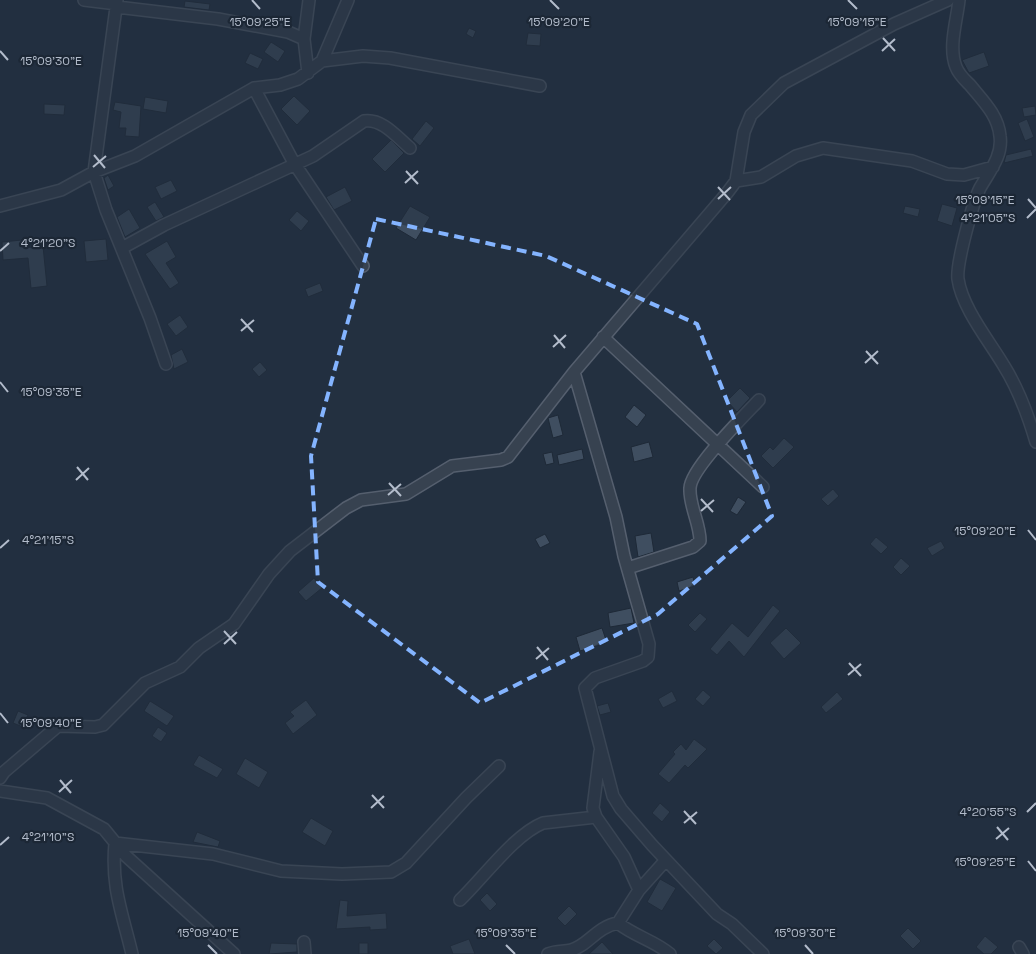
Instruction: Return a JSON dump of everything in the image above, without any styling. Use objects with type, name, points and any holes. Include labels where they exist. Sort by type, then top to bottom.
[{"type":"street","points":[[84,0],[117,3],[218,19],[288,32],[304,39]]},
{"type":"street","points":[[308,73],[304,39],[309,0]]},
{"type":"street","points":[[0,206],[61,190],[94,172],[135,156],[254,88],[280,85],[308,73],[322,61],[348,0]]},
{"type":"street","points":[[0,778],[4,772],[58,726],[96,727],[103,725],[145,683],[180,667],[199,648],[234,624],[269,574],[290,551],[346,508],[368,499],[406,494],[452,466],[501,460],[508,457],[574,372],[736,181],[744,132],[751,115],[784,83],[894,24],[948,0]]},
{"type":"street","points":[[959,0],[954,40],[955,66],[960,76],[993,113],[1001,139],[993,167],[979,190],[966,233],[958,278],[962,293],[972,312],[1020,394],[1036,442]]},
{"type":"street","points":[[117,3],[94,172],[106,210],[166,364]]},
{"type":"street","points":[[322,61],[363,56],[390,58],[540,86]]},
{"type":"street","points":[[254,88],[294,163],[363,266]]},
{"type":"street","points":[[122,248],[164,225],[294,163],[313,156],[356,126],[373,119],[410,148]]},
{"type":"street","points":[[736,181],[761,177],[796,156],[823,148],[912,161],[946,174],[964,176],[993,167]]},
{"type":"street","points":[[604,337],[763,487]]},
{"type":"street","points":[[574,372],[616,517],[628,568],[641,608],[650,651],[643,662],[595,678],[585,688],[616,803],[717,914],[732,924],[762,954]]},
{"type":"street","points":[[628,568],[693,547],[700,541],[690,485],[704,461],[759,400]]},
{"type":"street","points":[[600,747],[593,800],[596,817],[618,846],[639,890]]},
{"type":"street","points":[[115,843],[213,854],[281,871],[342,874],[392,872],[406,863],[466,798],[499,766]]},
{"type":"street","points":[[0,791],[34,795],[60,804],[72,813],[104,829],[126,856],[234,954]]},
{"type":"street","points":[[460,900],[513,845],[535,826],[543,823],[596,817]]},
{"type":"street","points":[[115,843],[112,868],[114,884],[132,954]]},
{"type":"street","points":[[618,923],[639,890],[666,860]]},
{"type":"street","points":[[548,954],[558,950],[573,952],[605,925],[618,923],[633,934],[648,940],[670,954]]},
{"type":"highlighted area","points":[[376,219],[546,256],[697,324],[772,516],[658,614],[480,703],[318,582],[311,456]]},
{"type":"building","points":[[185,1],[210,4],[209,10],[184,7]]},
{"type":"building","points":[[469,28],[476,31],[473,38],[466,34]]},
{"type":"building","points":[[528,33],[541,34],[540,46],[526,45]]},
{"type":"building","points":[[271,42],[285,51],[278,62],[264,52]]},
{"type":"building","points":[[984,52],[989,66],[969,73],[962,60]]},
{"type":"building","points":[[250,53],[263,59],[258,69],[245,63]]},
{"type":"building","points":[[294,96],[310,111],[297,125],[281,109]]},
{"type":"building","points":[[145,97],[168,101],[166,113],[143,109]]},
{"type":"building","points":[[115,102],[141,106],[139,137],[125,136],[126,128],[119,128],[121,112],[113,110]]},
{"type":"building","points":[[44,104],[65,105],[64,115],[44,114]]},
{"type":"building","points":[[1035,106],[1036,115],[1024,117],[1022,108]]},
{"type":"building","points":[[1027,119],[1034,137],[1025,141],[1018,123]]},
{"type":"building","points":[[426,121],[434,128],[420,146],[412,139]]},
{"type":"building","points":[[391,140],[404,153],[385,172],[372,159]]},
{"type":"building","points":[[1031,149],[1033,156],[1004,163],[1006,155]]},
{"type":"building","points":[[108,175],[114,186],[108,190],[104,178]]},
{"type":"building","points":[[171,180],[177,191],[161,199],[155,187]]},
{"type":"building","points":[[345,187],[352,201],[334,210],[326,197]]},
{"type":"building","points":[[155,202],[164,217],[156,221],[147,207]]},
{"type":"building","points":[[942,204],[957,208],[952,226],[937,221]]},
{"type":"building","points":[[410,206],[430,217],[416,240],[396,228]]},
{"type":"building","points":[[905,206],[920,209],[918,217],[903,213]]},
{"type":"building","points":[[129,209],[140,228],[125,237],[117,217]]},
{"type":"building","points":[[297,211],[309,221],[301,231],[289,220]]},
{"type":"building","points":[[106,239],[108,260],[86,262],[84,241]]},
{"type":"building","points":[[22,240],[23,248],[43,246],[47,286],[31,288],[28,258],[3,260],[2,242]]},
{"type":"building","points":[[167,241],[176,257],[166,263],[179,283],[170,289],[145,254]]},
{"type":"building","points":[[320,283],[323,291],[308,297],[305,289]]},
{"type":"building","points":[[180,315],[188,327],[176,336],[167,324]]},
{"type":"building","points":[[182,349],[188,362],[174,369],[171,355]]},
{"type":"building","points":[[260,362],[267,370],[259,377],[252,369]]},
{"type":"building","points":[[740,388],[750,398],[737,412],[727,401]]},
{"type":"building","points":[[634,405],[646,415],[637,427],[625,417]]},
{"type":"building","points":[[558,415],[563,435],[553,438],[548,418]]},
{"type":"building","points":[[784,438],[794,447],[773,468],[761,456],[770,447],[773,450]]},
{"type":"building","points":[[649,442],[653,457],[634,462],[631,447]]},
{"type":"building","points":[[582,449],[584,459],[559,465],[557,455]]},
{"type":"building","points":[[552,452],[554,463],[546,465],[543,454]]},
{"type":"building","points":[[833,489],[839,496],[828,506],[821,499]]},
{"type":"building","points":[[738,497],[746,502],[737,515],[730,511]]},
{"type":"building","points":[[651,533],[654,552],[638,557],[635,536]]},
{"type":"building","points":[[545,534],[550,543],[540,548],[535,539]]},
{"type":"building","points":[[876,537],[888,547],[881,554],[870,544]]},
{"type":"building","points":[[941,541],[945,548],[932,556],[927,548]]},
{"type":"building","points":[[901,558],[910,566],[901,575],[893,567]]},
{"type":"building","points":[[693,577],[695,586],[679,591],[677,582]]},
{"type":"building","points":[[314,578],[322,588],[306,601],[298,592]]},
{"type":"building","points":[[773,605],[780,611],[744,657],[729,641],[717,655],[710,649],[732,623],[748,637]]},
{"type":"building","points":[[631,608],[634,623],[610,627],[608,613]]},
{"type":"building","points":[[700,613],[707,619],[695,632],[688,625]]},
{"type":"building","points":[[602,628],[607,643],[580,651],[576,637]]},
{"type":"building","points":[[786,628],[801,643],[784,659],[770,643]]},
{"type":"building","points":[[703,690],[711,697],[703,706],[695,699]]},
{"type":"building","points":[[672,691],[677,701],[663,708],[658,699]]},
{"type":"building","points":[[837,692],[843,699],[826,713],[821,707]]},
{"type":"building","points":[[306,700],[317,715],[293,734],[285,723],[294,716],[290,712]]},
{"type":"building","points":[[150,701],[174,716],[167,726],[144,711]]},
{"type":"building","points":[[608,703],[611,712],[600,715],[597,706]]},
{"type":"building","points":[[18,711],[28,715],[23,727],[13,723]]},
{"type":"building","points":[[158,727],[167,733],[161,742],[152,736]]},
{"type":"building","points":[[694,739],[707,749],[688,768],[685,765],[669,783],[658,774],[681,744],[686,750]]},
{"type":"building","points":[[199,755],[223,769],[217,778],[193,765]]},
{"type":"building","points":[[245,758],[268,772],[259,788],[236,774]]},
{"type":"building","points":[[660,803],[670,812],[662,822],[652,813]]},
{"type":"building","points":[[311,818],[333,831],[325,846],[302,832]]},
{"type":"building","points":[[197,832],[220,841],[218,847],[193,842]]},
{"type":"building","points":[[660,879],[676,888],[662,911],[647,902]]},
{"type":"building","points":[[487,893],[497,904],[490,911],[480,900]]},
{"type":"building","points":[[340,900],[348,901],[347,916],[386,913],[387,929],[370,930],[370,927],[336,929]]},
{"type":"building","points":[[569,906],[577,914],[565,926],[557,918]]},
{"type":"building","points":[[908,928],[921,941],[913,949],[900,936]]},
{"type":"building","points":[[985,936],[998,947],[991,954],[984,954],[976,947]]},
{"type":"building","points":[[469,939],[475,954],[453,954],[450,946]]},
{"type":"building","points":[[714,939],[723,948],[716,954],[707,946]]},
{"type":"building","points":[[602,942],[613,954],[589,954]]},
{"type":"building","points":[[271,943],[297,944],[297,952],[269,954]]},
{"type":"building","points":[[359,943],[368,943],[368,954],[359,954]]}]
